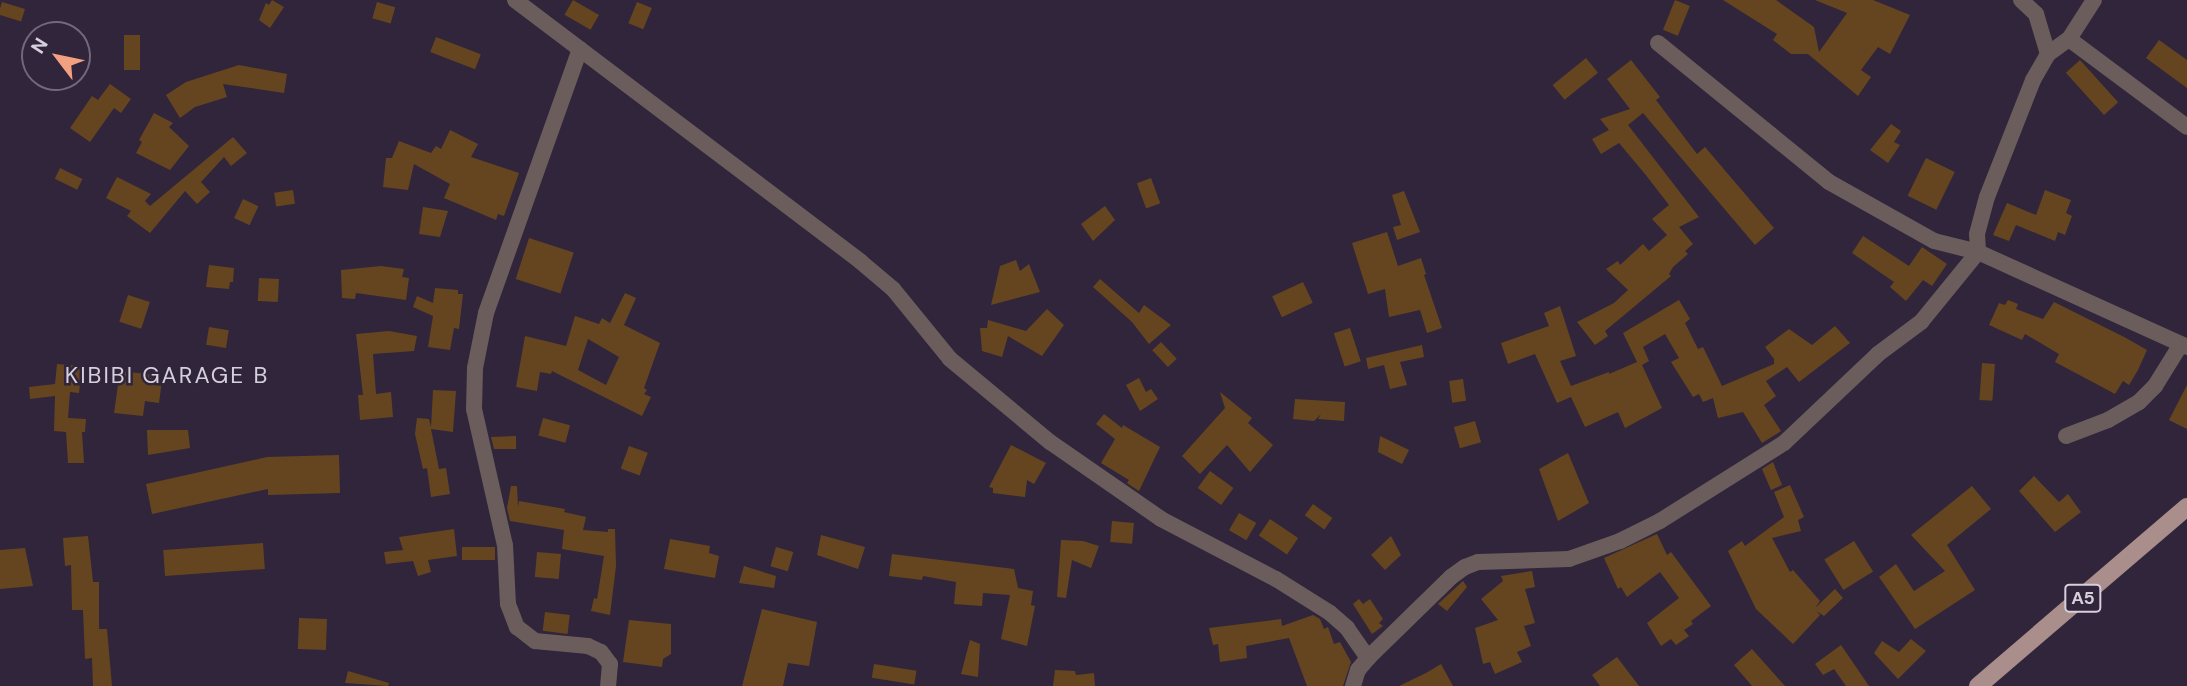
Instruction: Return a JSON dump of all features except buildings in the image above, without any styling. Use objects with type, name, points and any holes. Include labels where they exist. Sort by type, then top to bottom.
[{"type":"main road","name":"A5","points":[[1978,686],[2187,507]]},
{"type":"street","points":[[515,0],[861,262],[892,289],[950,359],[1051,442],[1161,519],[1276,579],[1330,613],[1347,628],[1368,658]]},
{"type":"street","points":[[2021,0],[2036,13],[2049,54]]},
{"type":"street","points":[[1353,686],[1358,670],[1368,658],[1451,577],[1465,568],[1478,562],[1569,559],[1620,541],[1660,521],[1784,443],[1878,354],[1921,323],[1978,252],[1977,234],[1995,174],[2033,80],[2049,54],[2069,39],[2094,0]]},
{"type":"street","points":[[2069,39],[2187,127]]},
{"type":"street","points":[[1658,43],[1829,182],[1934,241],[1978,252],[2184,345],[2140,402],[2108,420],[2066,436]]},
{"type":"street","points":[[580,50],[486,313],[475,368],[474,409],[505,545],[508,604],[517,627],[535,641],[589,646],[601,652],[610,664],[608,686]]},
{"type":"district","name":"KIBIBI GARAGE B","points":[[167,375]]}]
